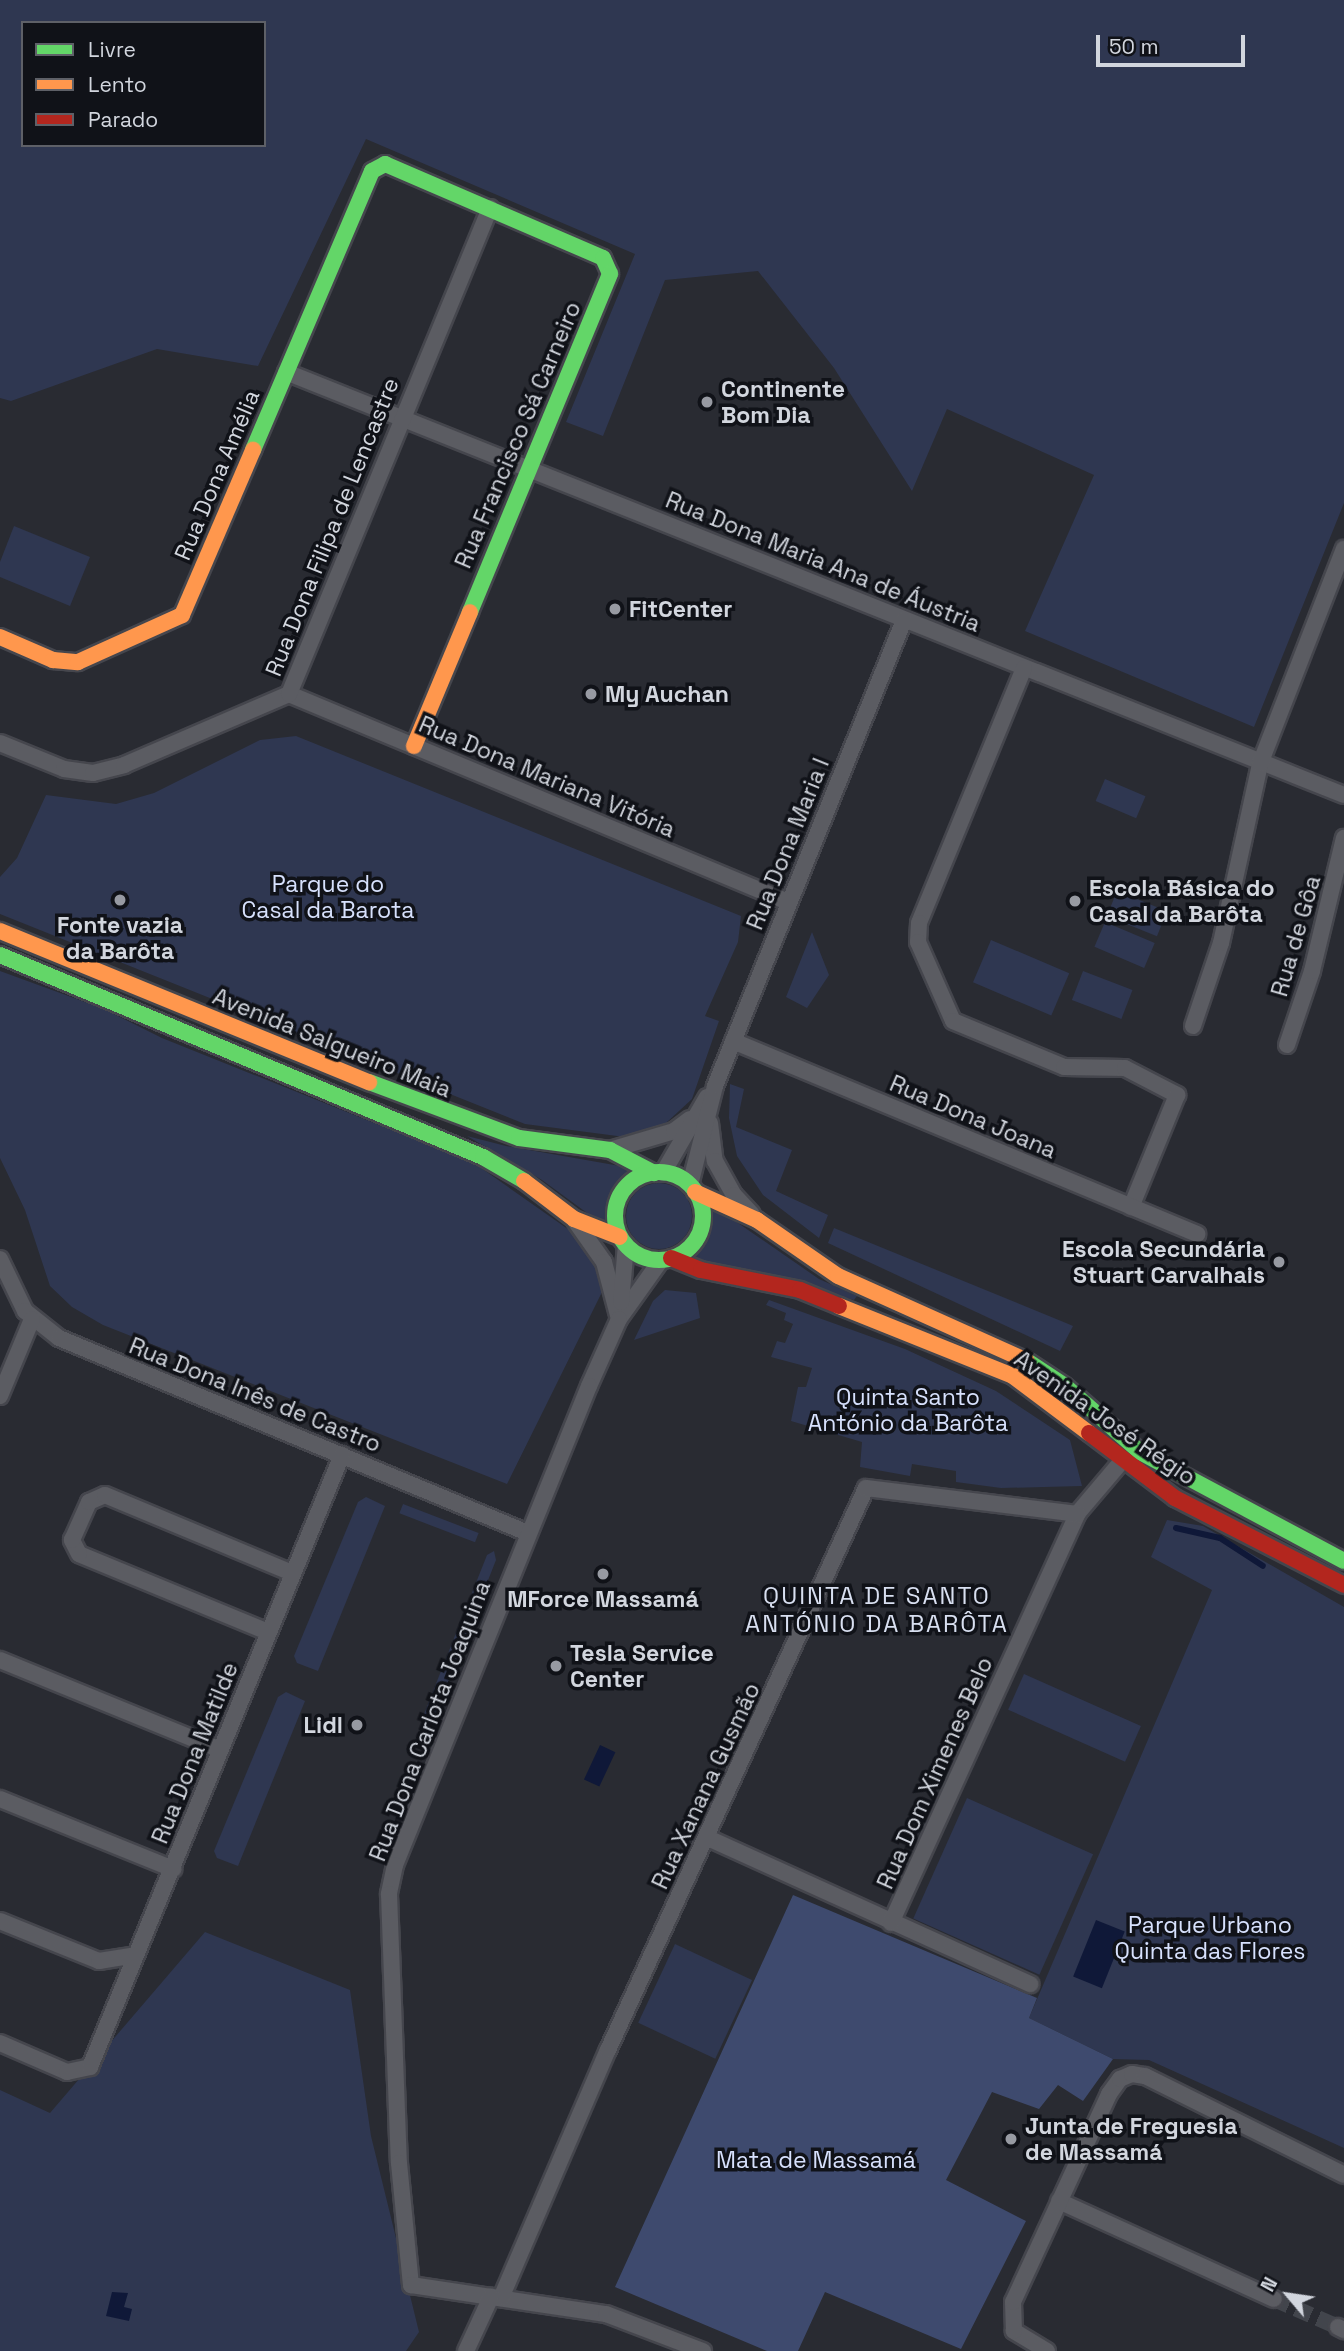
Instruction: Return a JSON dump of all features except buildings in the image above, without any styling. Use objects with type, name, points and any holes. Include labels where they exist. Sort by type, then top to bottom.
[{"type":"street","name":"Rua Francisco Sá Carneiro","points":[[372,171],[385,164],[490,208],[603,258],[610,274],[527,467],[414,746]]},
{"type":"street","name":"Rua Dona Amélia","points":[[0,637],[53,660],[78,662],[182,615],[372,171]]},
{"type":"street","name":"Rua Dona Filipa de Lencastre","points":[[0,743],[64,769],[93,773],[124,765],[289,694],[402,415],[490,208]]},
{"type":"street","name":"Rua Dona Maria Ana de Áustria","points":[[285,372],[402,415],[1260,764],[1344,795]]},
{"type":"street","points":[[1193,1026],[1221,943],[1260,764],[1344,549]]},
{"type":"street","name":"Rua Dona Maria I","points":[[693,1189],[715,1086],[904,620]]},
{"type":"street","points":[[1024,668],[919,923],[918,942],[953,1021],[1064,1068],[1125,1068],[1177,1095],[1131,1207]]},
{"type":"street","name":"Rua Dona Mariana Vitória","points":[[289,694],[788,902]]},
{"type":"street","name":"Rua de Gôa","points":[[1287,1045],[1315,958],[1344,838]]},
{"type":"street","name":"Avenida Salgueiro Maia","points":[[0,931],[476,1125],[519,1138],[610,1150],[658,1173]]},
{"type":"street","name":"Avenida Salgueiro Maia","points":[[0,956],[483,1157],[516,1175],[574,1219],[623,1241]]},
{"type":"street","name":"Rua Dona Joana","points":[[733,1041],[1196,1234]]},
{"type":"street","name":"Rua Dona Maria I","points":[[658,1173],[715,1086]]},
{"type":"street","name":"Rua Dona Maria I","points":[[715,1086],[709,1126],[715,1161],[734,1195],[757,1220]]},
{"type":"street","name":"Rua Dona Maria I","points":[[610,1150],[674,1131],[697,1113]]},
{"type":"street","points":[[658,1173],[693,1189],[703,1218],[700,1231],[684,1253],[666,1259],[642,1257],[623,1241],[615,1213],[623,1191],[658,1173]]},
{"type":"street","name":"Avenida José Régio","points":[[693,1189],[757,1220],[838,1276],[1012,1352],[1065,1386],[1140,1452],[1344,1561]]},
{"type":"street","points":[[574,1219],[604,1262],[619,1319]]},
{"type":"street","name":"Rua Dona Carlota Joaquina","points":[[619,1319],[623,1241]]},
{"type":"street","points":[[0,1259],[32,1319],[0,1396]]},
{"type":"street","name":"Avenida José Régio","points":[[666,1259],[701,1270],[800,1290],[1002,1371],[1042,1396],[1122,1461],[1175,1498],[1344,1586]]},
{"type":"street","name":"Rua Dona Carlota Joaquina","points":[[496,2297],[411,2285],[399,2163],[389,1894],[399,1851],[528,1533],[619,1319],[666,1259]]},
{"type":"street","name":"Rua Dona Inês de Castro","points":[[32,1319],[74,1345],[528,1533]]},
{"type":"street","name":"Rua Dona Matilde","points":[[0,2043],[67,2072],[90,2067],[342,1455]]},
{"type":"street","name":"Rua Dom Ximenes Belo","points":[[891,1923],[1077,1514],[1122,1461]]},
{"type":"street","name":"Rua Xanana Gusmão","points":[[466,2351],[496,2297],[866,1488],[1077,1514]]},
{"type":"street","points":[[268,1632],[79,1554],[72,1540],[89,1502],[105,1495],[292,1573]]},
{"type":"street","points":[[0,1660],[220,1751]]},
{"type":"street","points":[[0,1799],[173,1869]]},
{"type":"street","points":[[708,1838],[1030,1984]]},
{"type":"street","points":[[0,1921],[99,1961],[136,1955]]},
{"type":"street","points":[[1047,2351],[1014,2330],[1011,2315],[1013,2302],[1109,2094],[1121,2079],[1132,2074],[1344,2175]]},
{"type":"street","points":[[1059,2201],[1274,2299]]},
{"type":"street","points":[[496,2297],[606,2314],[703,2351]]},
{"type":"green space","points":[[0,0],[1344,0],[1344,503],[1254,727],[1025,631],[1094,475],[947,409],[912,491],[834,368],[758,271],[665,280],[603,436],[566,422],[635,254],[366,139],[258,366],[157,349],[11,401],[0,398]]},
{"type":"green space","points":[[14,526],[90,557],[70,606],[0,577],[0,562]]},
{"type":"green space","name":"Parque do Casal da Barota","points":[[296,736],[741,916],[738,942],[705,1016],[719,1021],[692,1099],[666,1123],[625,1137],[525,1124],[0,914],[0,877],[17,858],[46,795],[116,804],[154,793],[260,740]]},
{"type":"green space","points":[[1105,779],[1146,796],[1136,818],[1096,801]]},
{"type":"green space","points":[[1117,891],[1167,911],[1157,936],[1107,916]]},
{"type":"green space","points":[[1105,922],[1155,943],[1144,968],[1094,947]]},
{"type":"green space","points":[[812,932],[829,975],[807,1008],[786,997]]},
{"type":"green space","points":[[991,940],[1069,973],[1051,1016],[973,982]]},
{"type":"green space","points":[[0,971],[104,1009],[162,1038],[474,1163],[582,1239],[605,1286],[507,1484],[103,1325],[72,1307],[50,1286],[25,1210],[0,1158]]},
{"type":"green space","points":[[1083,971],[1132,990],[1121,1019],[1072,1000]]},
{"type":"green space","points":[[730,1084],[744,1089],[736,1127],[792,1150],[776,1191],[828,1215],[819,1238],[763,1195],[737,1156],[729,1118]]},
{"type":"green space","points":[[467,1136],[506,1146],[637,1169],[609,1198],[609,1229],[542,1180]]},
{"type":"green space","points":[[659,1183],[672,1186],[682,1193],[689,1203],[692,1216],[689,1229],[682,1239],[672,1246],[659,1249],[646,1246],[636,1239],[629,1229],[626,1216],[629,1203],[636,1193],[646,1186]]},
{"type":"green space","points":[[712,1205],[819,1279],[857,1296],[854,1300],[692,1259],[707,1239]]},
{"type":"green space","points":[[834,1228],[1073,1326],[1060,1351],[828,1243]]},
{"type":"green space","points":[[665,1290],[696,1293],[700,1318],[634,1340],[653,1301]]},
{"type":"green space","name":"Quinta Santo António da Barôta","points":[[769,1300],[905,1349],[996,1391],[1070,1440],[1082,1486],[1001,1488],[956,1482],[956,1471],[912,1464],[910,1476],[860,1467],[862,1442],[791,1421],[798,1387],[806,1387],[812,1368],[771,1357],[777,1341],[785,1343],[793,1324],[784,1320],[786,1313],[766,1305]]},
{"type":"green space","points":[[366,1497],[385,1506],[318,1671],[297,1663],[294,1656],[358,1502]]},
{"type":"green space","points":[[403,1504],[479,1533],[475,1542],[399,1513]]},
{"type":"green space","name":"Parque Urbano Quinta das Flores","points":[[1167,1520],[1203,1526],[1344,1607],[1344,2148],[1149,2060],[1113,2059],[1029,2018],[1212,1590],[1151,1557]]},
{"type":"green space","points":[[494,1551],[496,1560],[432,1723],[422,1719],[487,1555]]},
{"type":"green space","points":[[1024,1674],[1141,1726],[1125,1762],[1008,1710]]},
{"type":"green space","points":[[286,1692],[305,1701],[238,1866],[217,1858],[214,1851],[278,1697]]},
{"type":"green space","points":[[967,1798],[1093,1854],[1039,1975],[913,1919]]},
{"type":"green space","name":"Mata de Massamá","points":[[793,1895],[1037,1998],[1029,2018],[1113,2059],[1083,2101],[1058,2085],[1039,2109],[992,2092],[946,2180],[1026,2221],[961,2349],[825,2292],[798,2351],[767,2351],[615,2287]]},
{"type":"green space","points":[[205,1932],[350,1990],[371,2136],[419,2332],[406,2351],[0,2351],[0,2090],[50,2113]]},
{"type":"green space","points":[[675,1944],[752,1980],[715,2059],[638,2023]]},
{"type":"shaded area","points":[[600,1745],[615,1752],[599,1787],[584,1779]]},
{"type":"shaded area","points":[[1096,1920],[1125,1932],[1102,1988],[1073,1977]]},
{"type":"shaded area","points":[[112,2292],[128,2293],[124,2307],[132,2309],[129,2321],[106,2316]]},
{"type":"waterway","points":[[1176,1528],[1220,1538],[1263,1566]]},
{"type":"tunnel","points":[[1274,2299],[1338,2327]]},
{"type":"traffic: fast","points":[[253,450],[372,171],[385,164],[603,258],[610,274],[470,612]]},
{"type":"traffic: fast","points":[[0,955],[483,1157],[524,1181]]},
{"type":"traffic: fast","points":[[369,1082],[519,1138],[610,1150],[654,1173]]},
{"type":"traffic: fast","points":[[659,1172],[676,1176],[690,1185],[699,1199],[703,1216],[699,1233],[690,1247],[676,1256],[659,1260],[642,1256],[628,1247],[619,1233],[615,1216],[619,1199],[628,1185],[642,1176],[659,1172]]},
{"type":"traffic: fast","points":[[1027,1361],[1065,1386],[1140,1452],[1344,1561]]},
{"type":"traffic: slow","points":[[0,637],[53,660],[78,662],[182,615],[253,450]]},
{"type":"traffic: slow","points":[[414,746],[470,612]]},
{"type":"traffic: slow","points":[[0,931],[369,1082]]},
{"type":"traffic: slow","points":[[524,1181],[574,1219],[620,1237]]},
{"type":"traffic: slow","points":[[695,1192],[757,1220],[838,1276],[1027,1361]]},
{"type":"traffic: slow","points":[[839,1306],[1013,1376],[1089,1433]]},
{"type":"traffic: jam","points":[[671,1258],[701,1270],[800,1290],[839,1306]]},
{"type":"traffic: jam","points":[[1089,1433],[1175,1498],[1344,1585]]},
{"type":"place","name":"Continente Bom Dia","points":[[707,402]]},
{"type":"place","name":"FitCenter","points":[[615,609]]},
{"type":"place","name":"My Auchan","points":[[591,694]]},
{"type":"place","name":"Fonte vazia da Barôta","points":[[120,900]]},
{"type":"place","name":"Escola Básica do Casal da Barôta","points":[[1075,901]]},
{"type":"place","name":"Escola Secundária Stuart Carvalhais","points":[[1279,1262]]},
{"type":"place","name":"MForce Massamá","points":[[603,1574]]},
{"type":"place","name":"Tesla Service Center","points":[[556,1666]]},
{"type":"place","name":"Lidl","points":[[357,1725]]},
{"type":"place","name":"Junta de Freguesia de Massamá","points":[[1011,2139]]},
{"type":"district","name":"QUINTA DE SANTO ANTÓNIO DA BARÔTA","points":[[877,1610]]}]
